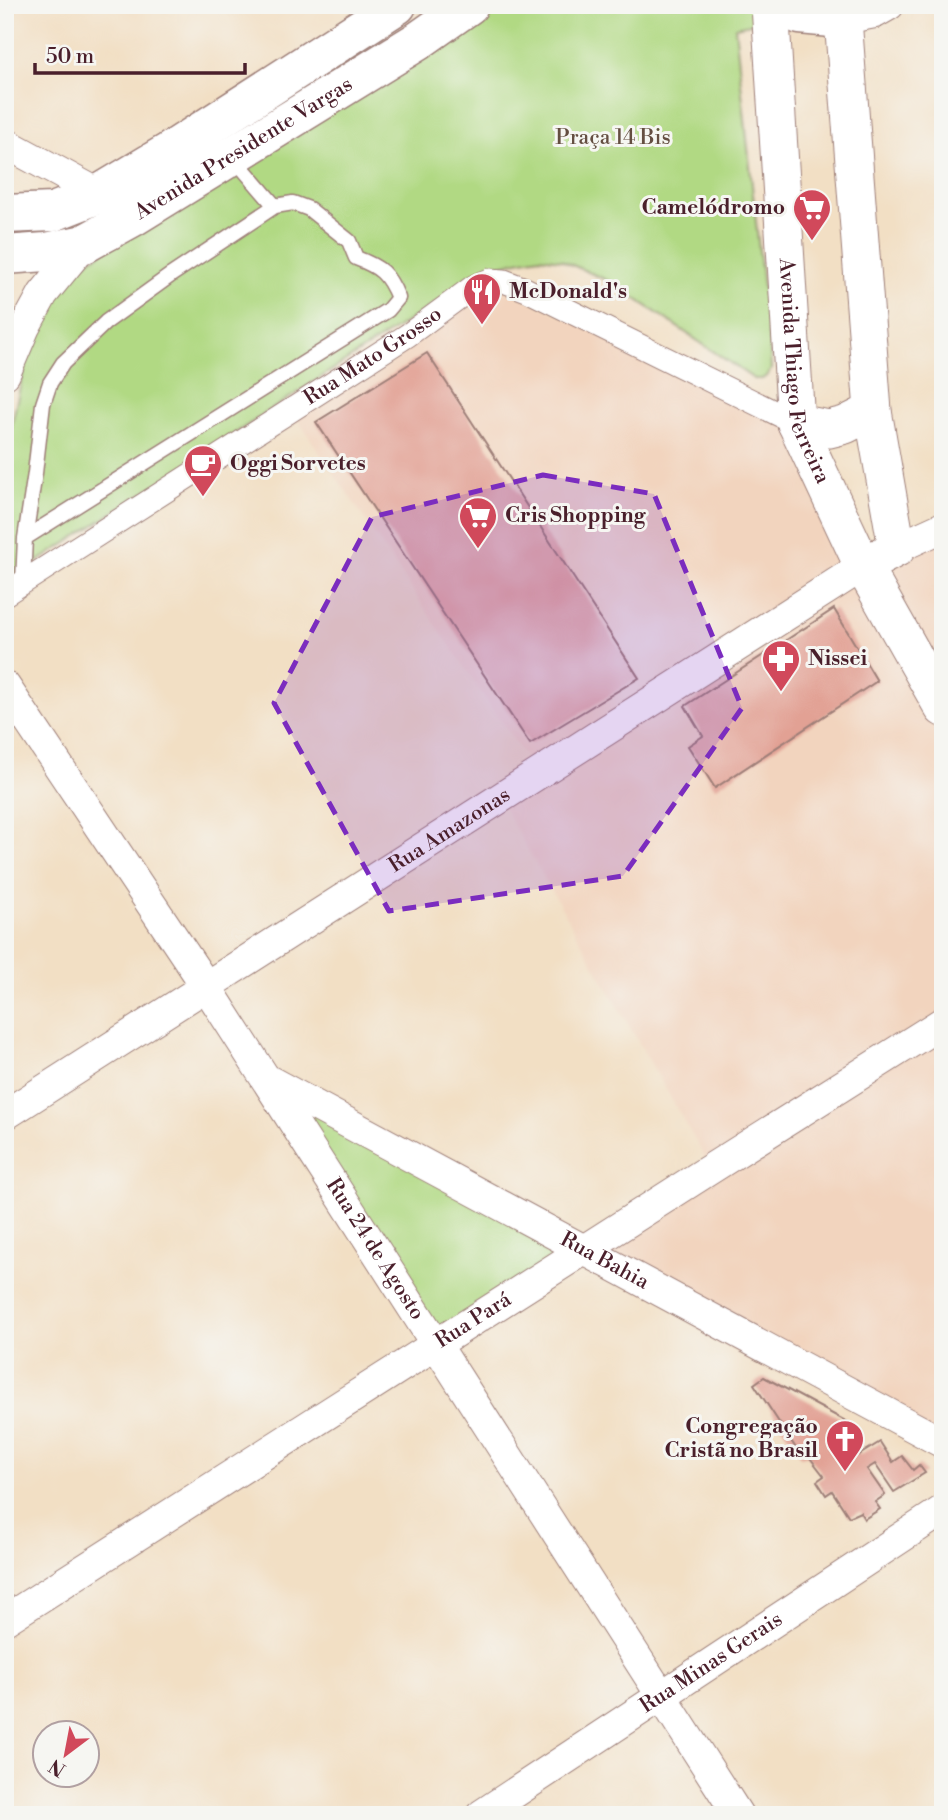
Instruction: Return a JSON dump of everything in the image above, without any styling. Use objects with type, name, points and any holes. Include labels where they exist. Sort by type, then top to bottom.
[{"type":"main road","name":"Avenida Presidente Vargas","points":[[5,214],[53,212],[221,141],[418,41],[468,5]]},
{"type":"main road","points":[[772,5],[800,15],[842,12]]},
{"type":"main road","name":"Avenida Presidente Vargas","points":[[5,255],[46,252],[84,244],[133,217],[221,141],[395,6]]},
{"type":"street","name":"Avenida Thiago Ferreira","points":[[772,5],[796,423],[863,566],[943,708]]},
{"type":"street","points":[[889,5],[876,13],[842,12],[873,411],[897,548],[943,527]]},
{"type":"street","points":[[395,6],[418,41]]},
{"type":"street","points":[[5,143],[99,194],[133,217]]},
{"type":"street","points":[[5,374],[25,327],[43,294],[84,244]]},
{"type":"street","name":"Rua Mato Grosso","points":[[14,588],[408,335],[474,287],[490,280],[504,281],[527,290],[796,423]]},
{"type":"street","points":[[796,423],[829,429],[845,425],[873,411]]},
{"type":"street","name":"Rua Amazonas","points":[[5,1115],[863,566],[897,548]]},
{"type":"street","name":"Rua 24 de Agosto","points":[[5,686],[206,986],[738,1815]]},
{"type":"street","name":"Rua Pará","points":[[5,1620],[943,1022]]},
{"type":"street","name":"Rua Bahia","points":[[266,1079],[943,1443]]},
{"type":"street","name":"Rua Minas Gerais","points":[[481,1815],[943,1510]]},
{"type":"lane","points":[[221,141],[275,206]]},
{"type":"lane","points":[[14,588],[25,538],[43,404],[50,383],[63,363],[106,322],[275,206],[293,203],[309,209],[349,241],[356,258],[377,266],[392,283],[398,298],[388,310],[25,538]]},
{"type":"highlighted area","points":[[543,475],[654,494],[742,708],[623,876],[389,911],[274,703],[372,517]]},
{"type":"shaded area","points":[[489,283],[796,423],[860,565],[536,773],[291,410]]},
{"type":"shaded area","points":[[943,536],[943,693],[864,566]]},
{"type":"shaded area","points":[[862,568],[943,710],[943,1443],[584,1250],[711,1168],[499,799]]},
{"type":"green space","name":"Praça 14 Bis","points":[[484,5],[753,5],[755,23],[735,27],[770,352],[771,369],[768,375],[762,379],[754,379],[611,282],[561,260],[540,257],[517,261],[495,267],[392,331],[5,583],[5,466],[10,432],[25,365],[56,297],[73,271]]},
{"type":"green space","points":[[266,1079],[584,1250],[436,1345]]},
{"type":"building","name":"Cris Shopping","points":[[427,353],[639,678],[530,744],[316,422]]},
{"type":"building","name":"Nissei","points":[[834,609],[877,681],[715,788],[688,746],[703,736],[685,706]]},
{"type":"building","points":[[764,1377],[853,1425],[848,1437],[859,1455],[880,1442],[893,1462],[902,1456],[913,1470],[919,1465],[925,1473],[894,1492],[875,1464],[867,1469],[885,1495],[875,1502],[880,1509],[864,1519],[860,1512],[849,1517],[832,1491],[826,1495],[817,1481],[824,1476],[807,1454],[801,1456],[754,1384]]},
{"type":"place","name":"Camelódromo","points":[[812,242]]},
{"type":"place","name":"McDonald's","points":[[482,326]]},
{"type":"place","name":"Oggi Sorvetes","points":[[203,498]]},
{"type":"place","name":"Cris Shopping","points":[[478,550]]},
{"type":"place","name":"Nissei","points":[[781,693]]},
{"type":"place","name":"Congregação Cristã no Brasil","points":[[845,1473]]}]
